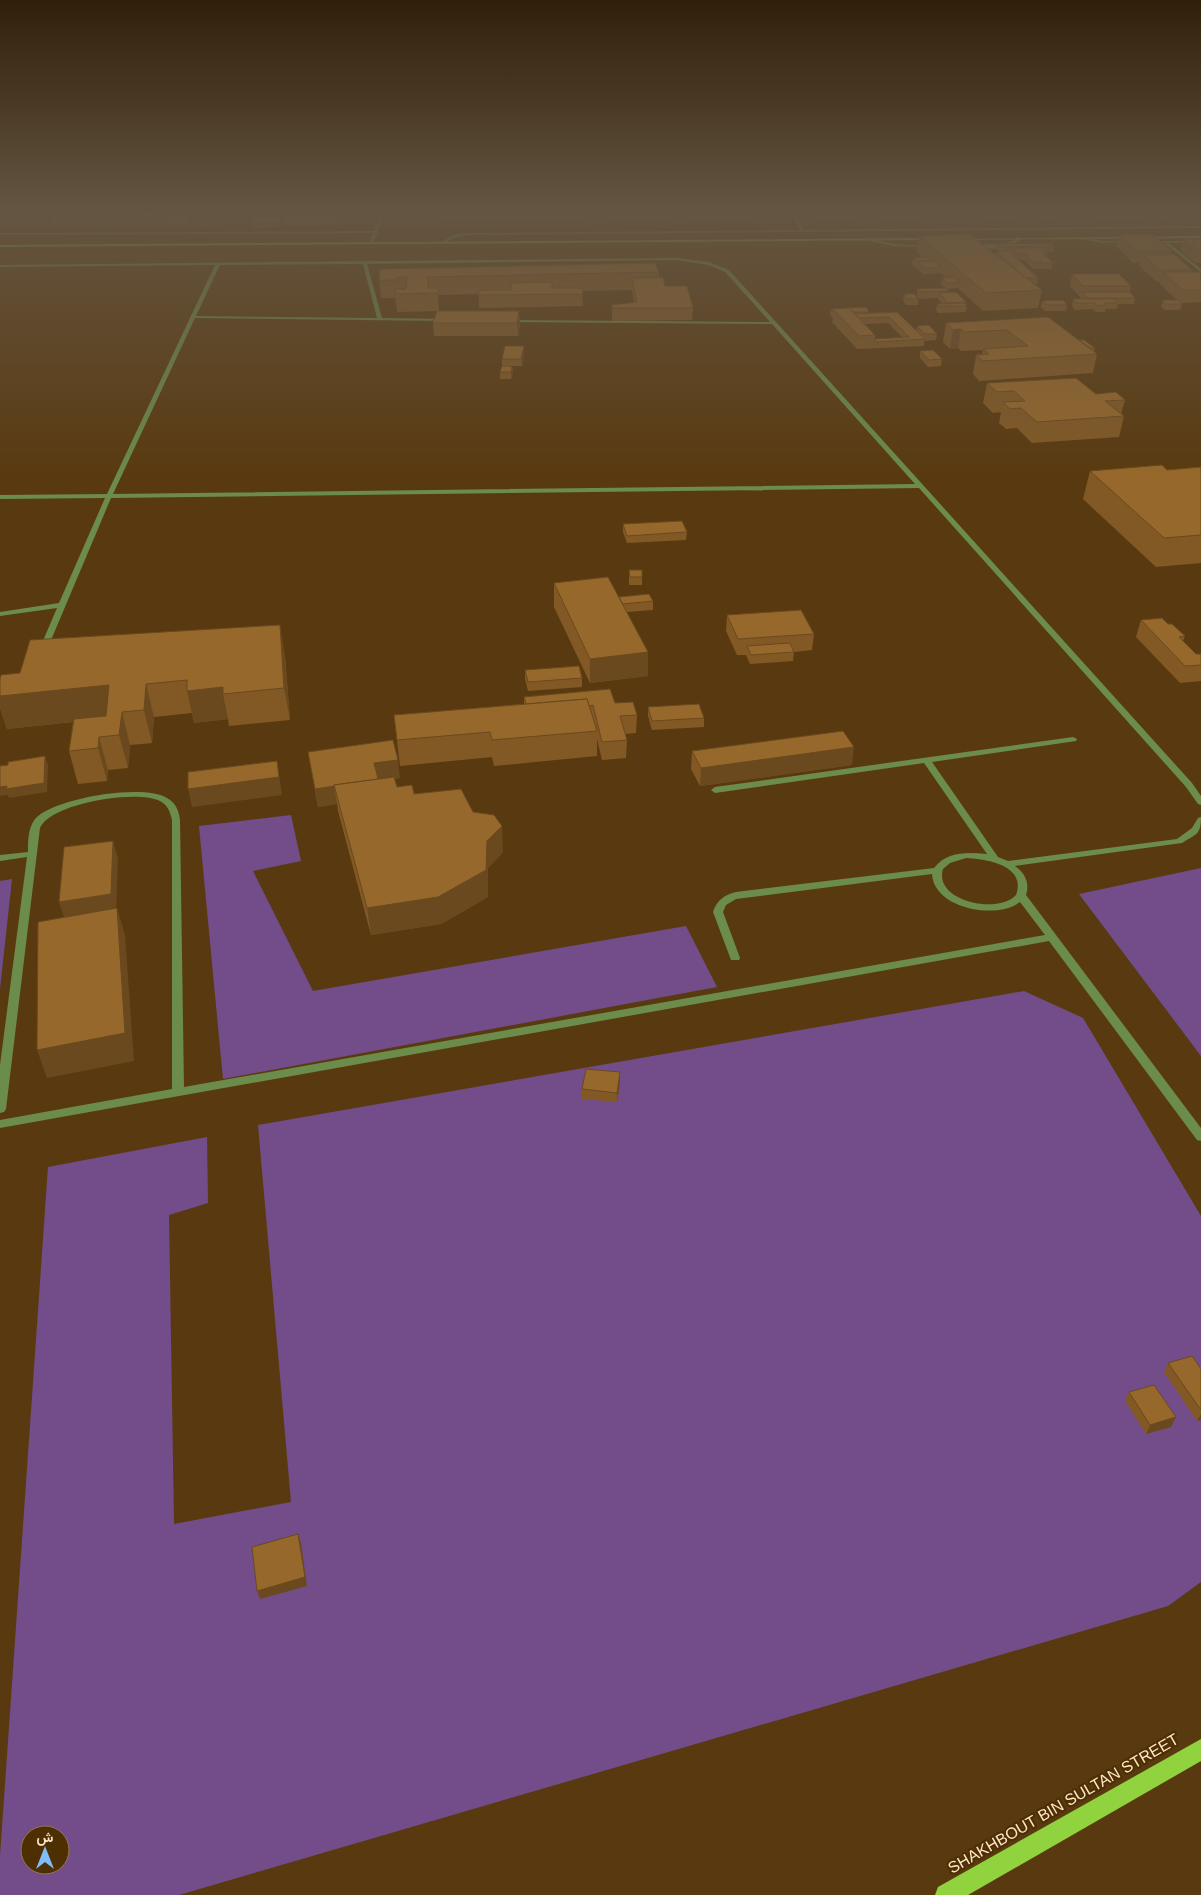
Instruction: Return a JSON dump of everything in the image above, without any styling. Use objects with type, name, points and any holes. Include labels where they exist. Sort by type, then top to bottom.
[{"type":"main road","name":"SHAKHBOUT BIN SULTAN STREET","points":[[946,1895],[1201,1748]]},
{"type":"street","points":[[40,656],[109,496],[202,298]]},
{"type":"street","points":[[374,298],[380,319]]},
{"type":"street","points":[[751,298],[1190,785],[1201,802]]},
{"type":"street","points":[[193,317],[449,320]]},
{"type":"street","points":[[498,320],[773,323]]},
{"type":"street","points":[[0,497],[920,486]]},
{"type":"street","points":[[0,614],[62,605]]},
{"type":"street","points":[[715,790],[1073,738]]},
{"type":"street","points":[[926,759],[994,858]]},
{"type":"street","points":[[0,1109],[0,1090],[35,828],[39,819],[60,806],[74,802],[147,794],[160,797],[170,803],[175,810],[178,1092]]},
{"type":"street","points":[[1006,864],[1179,841],[1196,830],[1201,820]]},
{"type":"street","points":[[0,858],[32,854]]},
{"type":"street","points":[[973,855],[994,858],[1006,864],[1016,871],[1022,879],[1024,888],[1021,896],[1014,903],[1002,907],[973,906],[954,898],[940,887],[937,878],[938,870],[944,863],[953,858],[973,855]]},
{"type":"street","points":[[735,958],[718,912],[720,905],[726,898],[736,895],[938,870]]},
{"type":"street","points":[[1021,896],[1201,1137]]},
{"type":"street","points":[[0,1124],[1051,937]]},
{"type":"shaded area","points":[[291,815],[301,861],[253,871],[313,991],[686,926],[717,987],[223,1079],[199,826]]},
{"type":"shaded area","points":[[1201,868],[1201,1056],[1079,894]]},
{"type":"shaded area","points":[[12,879],[0,989],[0,881]]},
{"type":"shaded area","points":[[1024,991],[1083,1018],[1201,1216],[1201,1582],[1168,1606],[179,1895],[0,1895],[0,1856],[48,1167],[207,1137],[208,1203],[169,1215],[174,1524],[291,1502],[258,1125]]},
{"type":"building","points":[[636,298],[690,298],[693,308],[612,308],[612,305],[637,302]]},
{"type":"building","points":[[944,298],[962,298],[966,302],[948,303]]},
{"type":"building","points":[[1073,299],[1115,299],[1118,303],[1104,303],[1106,305],[1097,306],[1095,303],[1076,303]]},
{"type":"building","points":[[1063,300],[1067,305],[1047,305],[1042,301]]},
{"type":"building","points":[[1163,300],[1178,300],[1182,304],[1166,304]]},
{"type":"building","points":[[965,303],[967,306],[939,306],[937,304]]},
{"type":"building","points":[[866,307],[869,312],[853,312],[849,308],[833,309],[833,312],[831,309]]},
{"type":"building","points":[[849,308],[875,335],[859,336],[833,309]]},
{"type":"building","points":[[437,311],[519,311],[517,323],[433,323]]},
{"type":"building","points":[[897,312],[925,339],[874,342],[875,339],[909,337],[889,317],[859,318],[855,314]]},
{"type":"building","points":[[1048,317],[1097,354],[983,361],[976,355],[989,354],[983,349],[1028,346],[1007,330],[964,332],[961,329],[953,330],[946,323]]},
{"type":"building","points":[[929,325],[937,334],[925,334],[917,326]]},
{"type":"building","points":[[1079,340],[1084,340],[1095,348],[1090,348]]},
{"type":"building","points":[[505,346],[524,346],[521,359],[502,359]]},
{"type":"building","points":[[933,350],[942,359],[929,360],[920,351]]},
{"type":"building","points":[[502,366],[512,366],[511,372],[500,372]]},
{"type":"building","points":[[1076,378],[1096,394],[1116,392],[1125,400],[1105,401],[1124,416],[1037,422],[1021,408],[1010,409],[1003,402],[1025,401],[1014,391],[997,392],[987,383]]},
{"type":"building","points":[[1162,465],[1167,470],[1201,467],[1201,535],[1164,538],[1090,471]]},
{"type":"building","points":[[682,521],[687,532],[627,536],[623,524]]},
{"type":"building","points":[[629,570],[642,570],[642,577],[630,577]]},
{"type":"building","points":[[608,577],[648,652],[590,659],[554,583]]},
{"type":"building","points":[[649,594],[653,601],[623,604],[619,597]]},
{"type":"building","points":[[801,610],[814,634],[738,639],[727,615]]},
{"type":"building","points":[[1162,618],[1185,636],[1179,637],[1196,654],[1201,654],[1201,665],[1185,666],[1141,620]]},
{"type":"building","points":[[280,625],[284,688],[223,694],[223,687],[187,691],[187,680],[146,684],[144,710],[122,712],[119,735],[99,737],[98,748],[69,751],[74,719],[106,716],[109,685],[0,696],[1,675],[20,673],[30,640]]},
{"type":"building","points":[[790,643],[794,652],[751,655],[747,646]]},
{"type":"building","points":[[579,666],[582,678],[528,682],[525,670]]},
{"type":"building","points":[[610,689],[615,703],[633,702],[637,715],[620,716],[627,740],[602,742],[593,705],[589,706],[587,699],[526,704],[524,697]]},
{"type":"building","points":[[587,699],[597,731],[492,740],[490,732],[397,740],[394,715]]},
{"type":"building","points":[[699,704],[704,718],[652,721],[648,707]]},
{"type":"building","points":[[843,731],[854,747],[701,768],[692,751]]},
{"type":"building","points":[[393,740],[398,760],[374,763],[378,779],[315,789],[308,752]]},
{"type":"building","points":[[45,756],[44,783],[6,789],[7,786],[0,787],[0,766],[8,765],[8,762]]},
{"type":"building","points":[[277,761],[279,777],[188,789],[188,772]]},
{"type":"building","points":[[394,777],[397,787],[412,785],[414,794],[461,789],[473,812],[494,815],[502,826],[487,841],[486,870],[438,897],[367,908],[334,785]]},
{"type":"building","points":[[113,841],[111,894],[59,902],[64,847]]},
{"type":"building","points":[[117,908],[125,1033],[37,1050],[38,922]]},
{"type":"building","points":[[586,1069],[620,1072],[617,1093],[582,1089]]},
{"type":"building","points":[[1192,1356],[1201,1369],[1201,1410],[1168,1363]]},
{"type":"building","points":[[1154,1385],[1176,1417],[1150,1425],[1129,1392]]},
{"type":"building","points":[[298,1534],[305,1577],[257,1591],[252,1547]]}]
